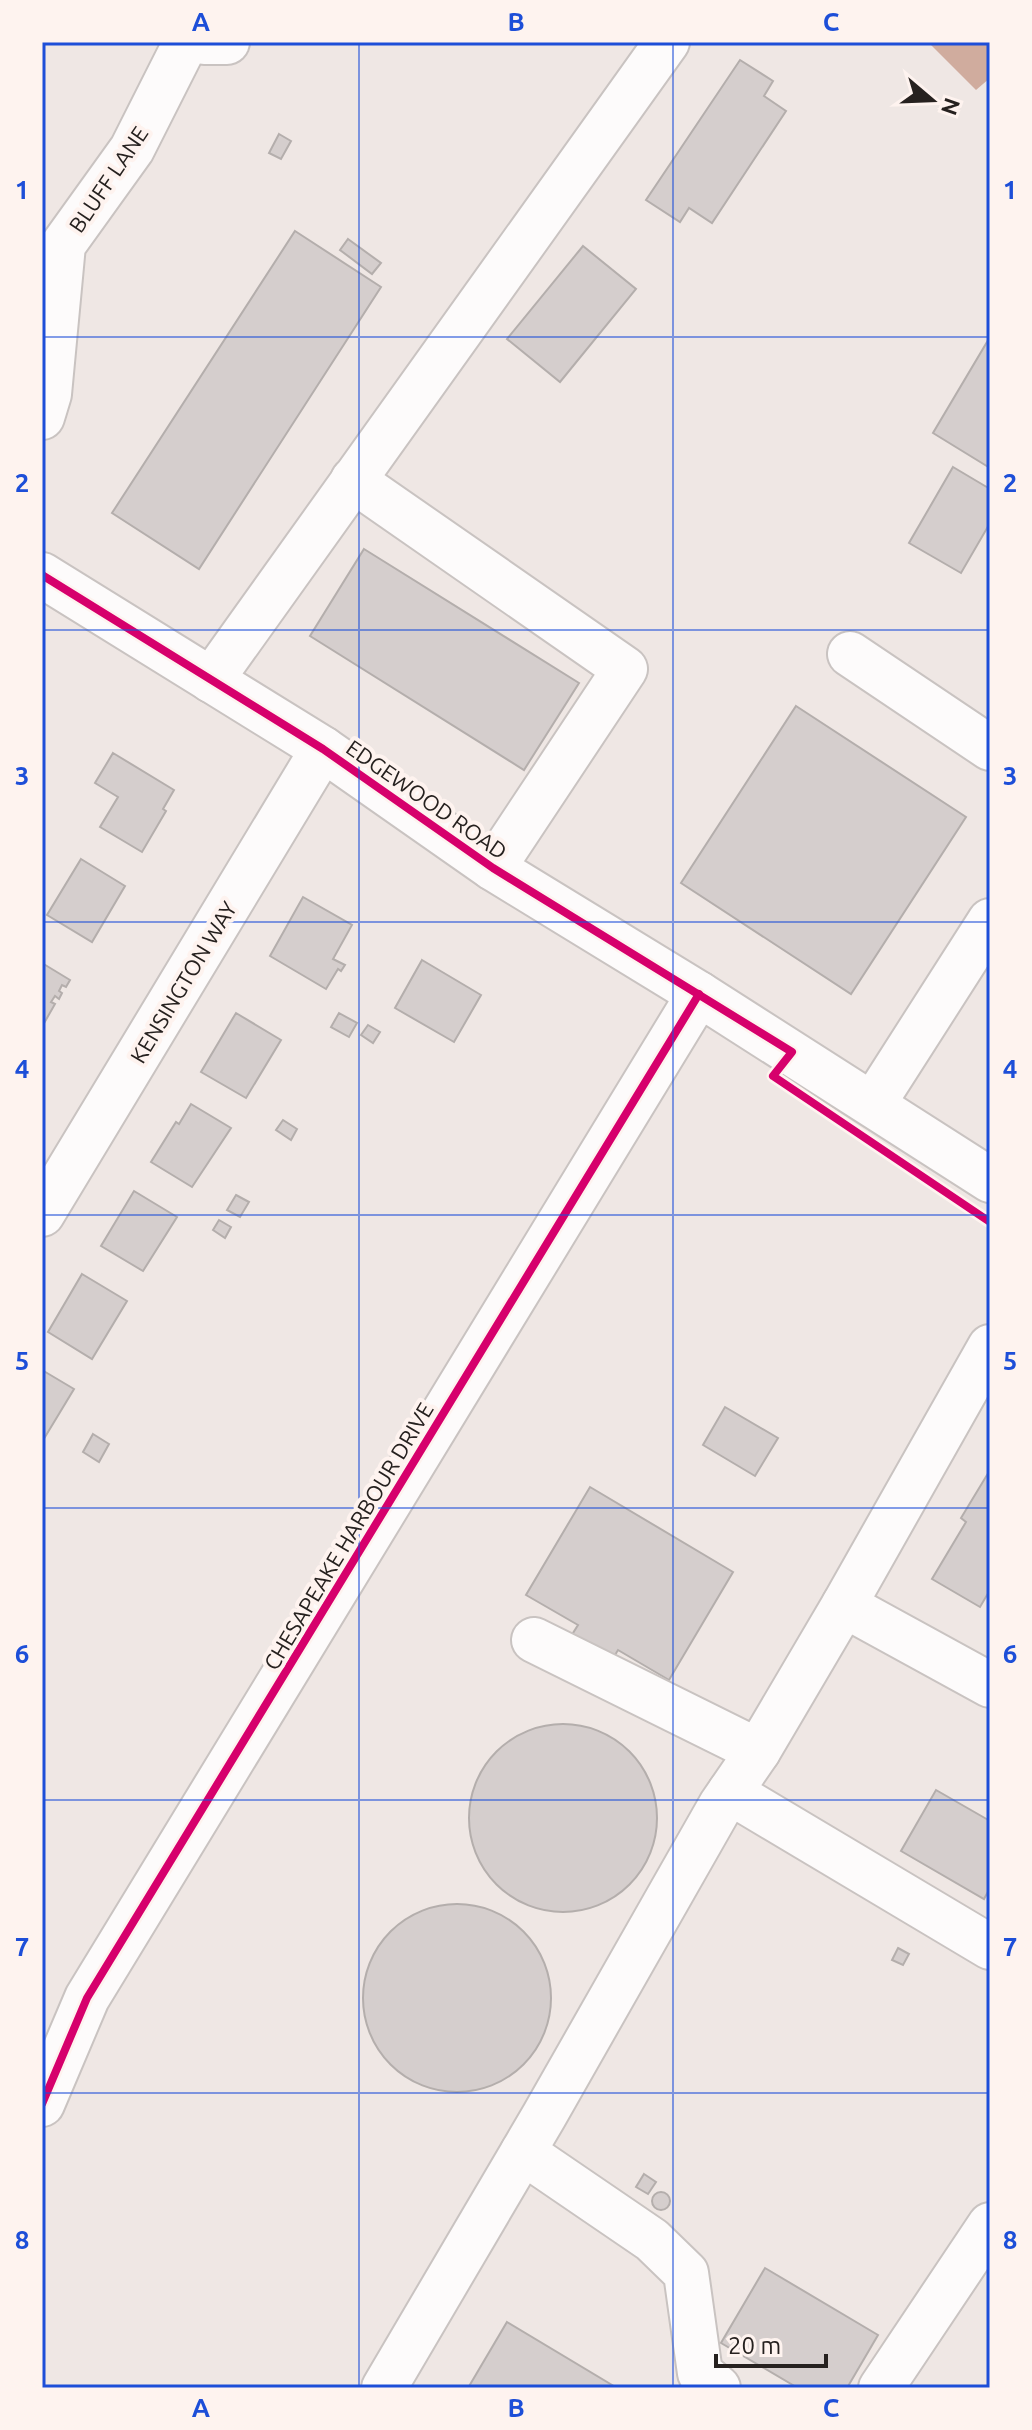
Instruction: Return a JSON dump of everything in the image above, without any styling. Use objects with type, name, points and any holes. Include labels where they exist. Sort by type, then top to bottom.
[{"type":"street","name":"BLUFF LANE","points":[[42,417],[49,394],[63,245],[132,149],[186,42]]},
{"type":"street","points":[[204,42],[227,42]]},
{"type":"street","points":[[211,680],[667,42]]},
{"type":"street","points":[[353,480],[625,669],[493,868]]},
{"type":"street","name":"EDGEWOOD ROAD","points":[[42,575],[323,749],[493,868],[699,994],[990,1180]]},
{"type":"street","points":[[850,654],[990,748]]},
{"type":"street","name":"KENSINGTON WAY","points":[[42,1214],[323,749]]},
{"type":"street","points":[[873,1104],[990,921]]},
{"type":"street","name":"CHESAPEAKE HARBOUR DRIVE","points":[[42,2104],[87,1998],[699,994]]},
{"type":"street","points":[[384,2388],[730,1792],[758,1751],[844,1605],[990,1347]]},
{"type":"street","points":[[844,1605],[990,1685]]},
{"type":"street","points":[[534,1640],[758,1751]]},
{"type":"street","points":[[730,1792],[990,1947]]},
{"type":"street","points":[[523,2152],[652,2240],[686,2273],[700,2373],[718,2388]]},
{"type":"street","points":[[888,2386],[990,2225]]},
{"type":"shaded area","points":[[928,42],[990,42],[990,78],[976,90]]},
{"type":"building","points":[[740,60],[773,81],[764,96],[786,111],[712,223],[689,208],[680,222],[646,200]]},
{"type":"building","points":[[279,134],[291,141],[281,159],[269,153]]},
{"type":"building","points":[[295,231],[381,287],[199,569],[112,513]]},
{"type":"building","points":[[348,239],[381,263],[372,274],[340,250]]},
{"type":"building","points":[[583,246],[636,289],[560,382],[507,339]]},
{"type":"building","points":[[990,337],[990,468],[933,433]]},
{"type":"building","points":[[953,467],[990,489],[990,523],[961,573],[909,543]]},
{"type":"building","points":[[364,549],[579,683],[524,770],[310,636]]},
{"type":"building","points":[[796,706],[966,817],[851,994],[681,883]]},
{"type":"building","points":[[113,753],[174,790],[163,809],[166,811],[142,852],[100,827],[118,797],[95,783]]},
{"type":"building","points":[[81,859],[125,886],[92,942],[47,915]]},
{"type":"building","points":[[303,897],[352,925],[333,959],[345,965],[341,971],[338,969],[326,989],[270,956]]},
{"type":"building","points":[[422,960],[481,995],[454,1042],[395,1008]]},
{"type":"building","points":[[42,963],[70,980],[66,987],[62,985],[59,999],[55,996],[51,1002],[55,1004],[43,1025]]},
{"type":"building","points":[[236,1013],[281,1040],[246,1098],[201,1072]]},
{"type":"building","points":[[339,1013],[357,1023],[349,1037],[331,1027]]},
{"type":"building","points":[[368,1025],[380,1032],[373,1043],[361,1035]]},
{"type":"building","points":[[191,1104],[231,1128],[192,1187],[151,1162]]},
{"type":"building","points":[[283,1120],[297,1129],[291,1140],[276,1130]]},
{"type":"building","points":[[134,1191],[177,1217],[143,1271],[101,1246]]},
{"type":"building","points":[[236,1195],[249,1202],[240,1217],[227,1210]]},
{"type":"building","points":[[219,1220],[231,1227],[225,1238],[213,1230]]},
{"type":"building","points":[[82,1274],[127,1301],[92,1359],[48,1332]]},
{"type":"building","points":[[42,1370],[74,1389],[42,1442]]},
{"type":"building","points":[[725,1407],[778,1438],[755,1476],[703,1445]]},
{"type":"building","points":[[93,1434],[109,1444],[99,1462],[83,1452]]},
{"type":"building","points":[[990,1470],[990,1590],[980,1607],[932,1579],[966,1522],[961,1518]]},
{"type":"building","points":[[590,1487],[733,1572],[669,1680],[618,1650],[609,1665],[568,1641],[578,1625],[526,1595]]},
{"type":"building","points":[[563,1724],[599,1731],[629,1752],[650,1782],[657,1818],[650,1854],[629,1884],[599,1905],[563,1912],[527,1905],[497,1884],[476,1854],[469,1818],[476,1782],[497,1752],[527,1731]]},
{"type":"building","points":[[936,1790],[990,1821],[990,1888],[984,1899],[901,1851]]},
{"type":"building","points":[[457,1904],[493,1911],[523,1932],[544,1962],[551,1998],[544,2034],[523,2064],[493,2085],[457,2092],[421,2085],[391,2064],[370,2034],[363,1998],[370,1962],[391,1932],[421,1911]]},
{"type":"building","points":[[898,1948],[909,1954],[903,1965],[892,1960]]},
{"type":"building","points":[[644,2174],[656,2182],[648,2194],[636,2187]]},
{"type":"building","points":[[661,2192],[670,2201],[661,2210],[652,2201]]},
{"type":"building","points":[[765,2268],[878,2335],[847,2388],[798,2388],[721,2343]]},
{"type":"building","points":[[507,2322],[617,2388],[468,2388]]},
{"type":"cycle path","points":[[42,575],[323,749],[493,868],[792,1052],[773,1076],[990,1222]]},
{"type":"cycle path","points":[[42,2104],[87,1998],[699,994]]}]
